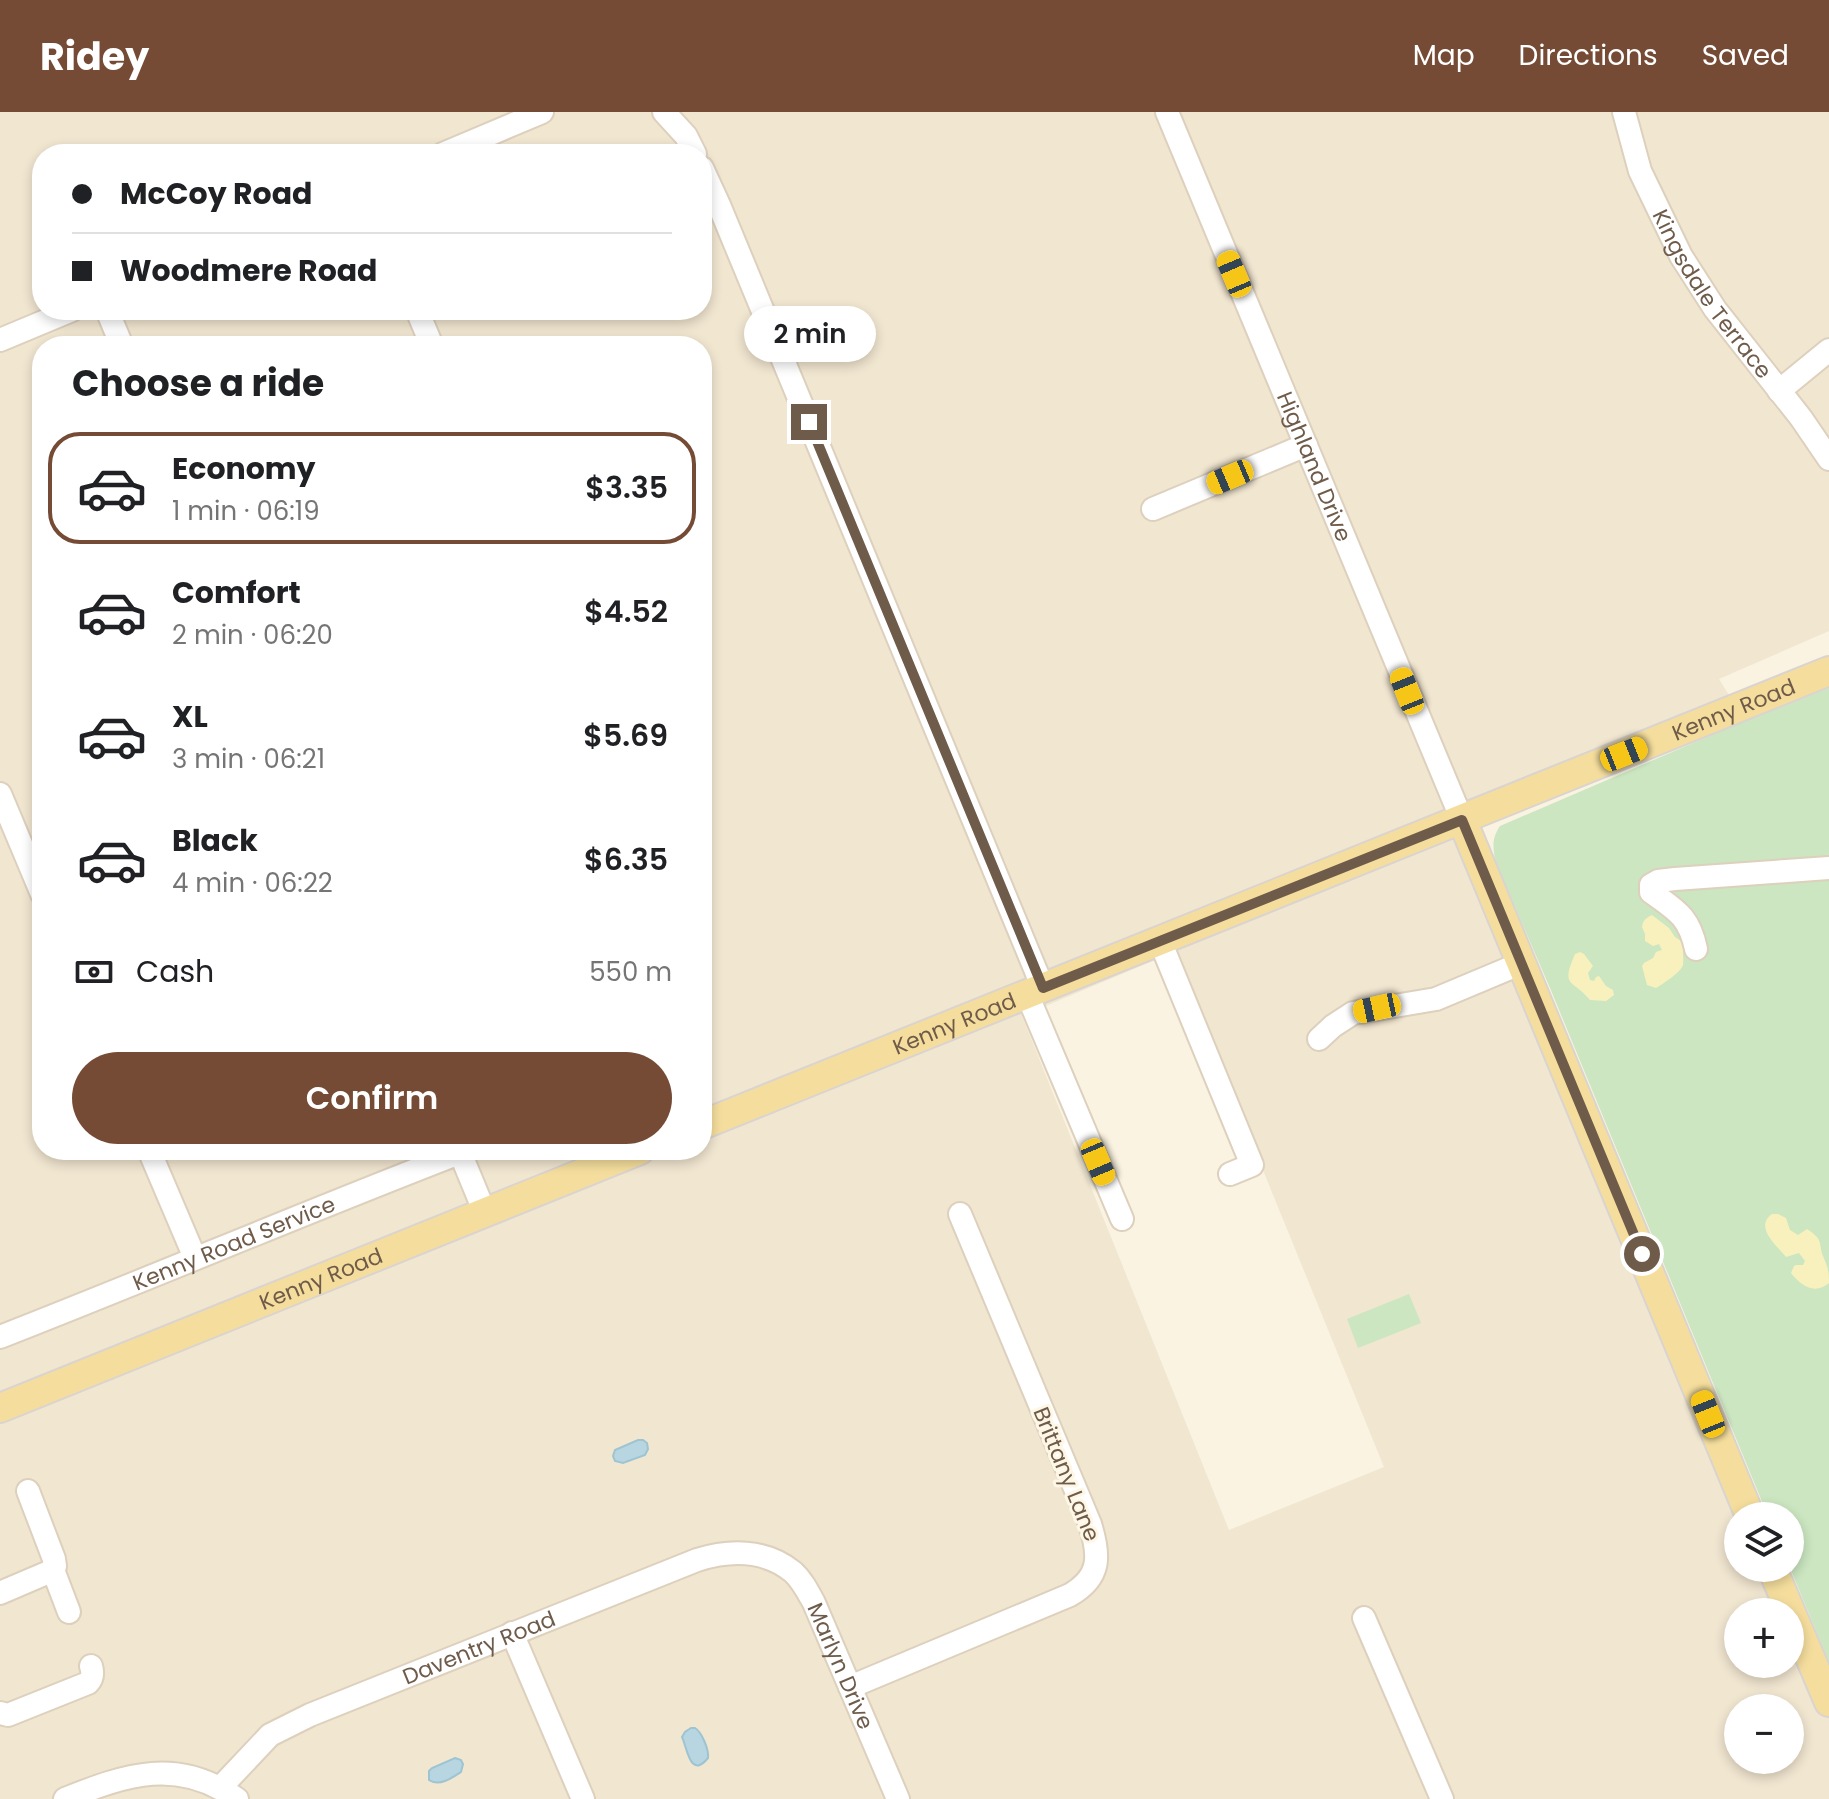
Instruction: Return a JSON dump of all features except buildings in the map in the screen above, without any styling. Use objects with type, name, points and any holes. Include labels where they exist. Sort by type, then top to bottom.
[{"type":"main road","name":"Kenny Road","points":[[712,1121],[1829,671]]},
{"type":"main road","points":[[1462,820],[1744,1502]]},
{"type":"main road","name":"Kenny Road","points":[[0,1408],[615,1160]]},
{"type":"main road","points":[[1778,1582],[1829,1702]]},
{"type":"street","points":[[467,144],[542,112]]},
{"type":"street","points":[[664,112],[690,144]]},
{"type":"street","name":"Highland Drive","points":[[1167,112],[1462,820]]},
{"type":"street","name":"Kingsdale Terrace","points":[[1624,112],[1640,171],[1681,256],[1715,309],[1801,418],[1829,459]]},
{"type":"street","points":[[712,190],[1035,991],[1122,1219]]},
{"type":"street","points":[[0,340],[48,320]]},
{"type":"street","points":[[1779,391],[1829,350]]},
{"type":"street","points":[[1153,509],[1306,445]]},
{"type":"street","points":[[0,794],[32,870]]},
{"type":"street","points":[[1696,949],[1687,920],[1676,908],[1651,892],[1651,885],[1675,879],[1829,868]]},
{"type":"street","points":[[1160,941],[1252,1165],[1230,1174]]},
{"type":"street","points":[[1319,1039],[1353,1013],[1436,999],[1522,963]]},
{"type":"street","points":[[153,1160],[195,1258]]},
{"type":"street","name":"Kenny Road Service","points":[[0,1337],[440,1160]]},
{"type":"street","points":[[465,1160],[485,1213]]},
{"type":"street","name":"Brittany Lane","points":[[850,1687],[1070,1595],[1084,1587],[1095,1572],[1098,1548],[1090,1524],[960,1214]]},
{"type":"street","points":[[28,1491],[54,1559],[53,1570],[69,1612]]},
{"type":"street","name":"Daventry Road","points":[[229,1793],[270,1735],[310,1715],[697,1560],[739,1552],[760,1556]]},
{"type":"street","name":"Marlyn Drive","points":[[760,1556],[793,1572],[806,1587],[898,1799]]},
{"type":"street","points":[[0,1593],[53,1570]]},
{"type":"street","points":[[1364,1618],[1441,1799]]},
{"type":"street","points":[[512,1633],[583,1799]]},
{"type":"street","points":[[0,1713],[8,1715],[88,1683],[93,1673],[91,1666]]},
{"type":"street","points":[[65,1799],[107,1782],[151,1772],[197,1777],[229,1793]]},
{"type":"shaded area","points":[[0,112],[1829,112],[1829,631],[1719,679],[1732,700],[1463,814],[1733,1502],[1724,1502],[1724,1582],[1778,1582],[1785,1598],[1724,1598],[1724,1678],[1804,1678],[1804,1643],[1829,1702],[1829,1799],[0,1799]],"holes":[[[1174,952],[1384,1467],[1229,1530],[1022,1016]]]},
{"type":"green space","points":[[1829,688],[1829,1662],[1796,1582],[1804,1582],[1804,1502],[1762,1502],[1496,863],[1494,844],[1500,826]]},
{"type":"green space","points":[[1409,1294],[1421,1323],[1358,1348],[1347,1319]]},
{"type":"sand","points":[[1652,915],[1684,943],[1682,968],[1656,988],[1647,985],[1642,966],[1662,950],[1659,944],[1653,946],[1645,941],[1642,925]]},
{"type":"sand","points":[[1580,952],[1593,966],[1588,973],[1590,980],[1594,981],[1599,976],[1613,990],[1614,995],[1606,1001],[1590,1000],[1570,982],[1571,965],[1575,954]]},
{"type":"sand","points":[[1772,1214],[1786,1218],[1790,1230],[1798,1235],[1807,1229],[1820,1241],[1828,1269],[1829,1283],[1824,1287],[1808,1287],[1791,1273],[1794,1266],[1803,1265],[1805,1261],[1799,1253],[1786,1257],[1772,1242],[1765,1225]]},
{"type":"water","points":[[638,1440],[647,1443],[645,1455],[623,1463],[615,1461],[615,1450]]},
{"type":"water","points":[[691,1728],[700,1733],[707,1750],[708,1758],[702,1764],[693,1764],[690,1760],[682,1737]]},
{"type":"water","points":[[455,1758],[463,1764],[461,1772],[441,1782],[429,1780],[432,1768]]},
{"type":"route","points":[[809,422],[1043,988],[1462,820],[1642,1254]]}]
